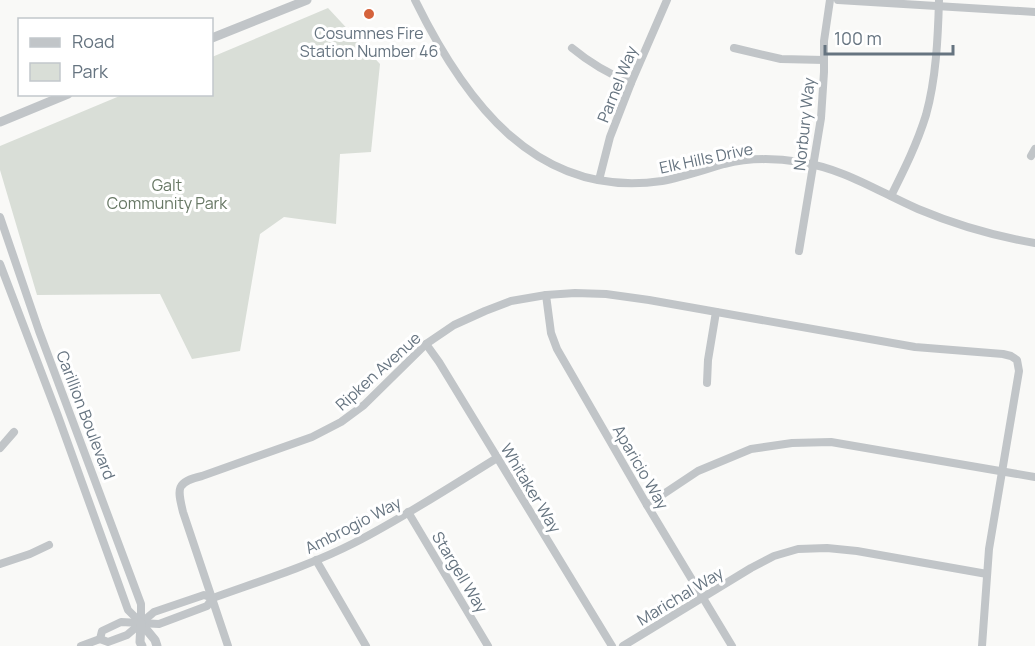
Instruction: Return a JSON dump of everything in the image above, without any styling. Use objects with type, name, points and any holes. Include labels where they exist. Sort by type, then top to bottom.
[{"type":"street","points":[[213,38],[307,0]]},
{"type":"street","name":"Elk Hills Drive","points":[[415,0],[430,32],[445,56],[487,113],[523,146],[557,166],[578,175],[599,180],[650,183],[723,165],[753,160],[783,160],[842,173],[918,209],[972,229],[1035,243]]},
{"type":"street","name":"Parnel Way","points":[[599,180],[610,136],[667,0]]},
{"type":"street","name":"Norbury Way","points":[[799,251],[821,118],[824,41],[830,0]]},
{"type":"street","points":[[838,0],[939,3],[1035,12]]},
{"type":"street","points":[[891,196],[908,162],[926,114],[935,63],[939,3]]},
{"type":"street","points":[[572,48],[593,64],[631,83]]},
{"type":"street","points":[[734,48],[781,59],[824,60]]},
{"type":"street","points":[[0,122],[63,96]]},
{"type":"street","name":"Carillion Boulevard","points":[[0,217],[39,332],[141,604],[140,642],[142,646]]},
{"type":"street","name":"Carillion Boulevard","points":[[1,269],[58,416],[128,610],[141,623],[157,646]]},
{"type":"street","name":"Ripken Avenue","points":[[213,598],[179,495],[181,486],[188,479],[312,437],[341,422],[364,405],[426,344],[453,325],[511,301],[546,295],[606,294],[915,347],[1011,356],[1017,360],[1019,371],[1002,471]]},
{"type":"street","name":"Aparicio Way","points":[[546,295],[551,333],[556,349],[732,646]]},
{"type":"street","points":[[707,383],[708,360],[716,312]]},
{"type":"street","name":"Whitaker Way","points":[[426,344],[440,363],[612,646]]},
{"type":"street","points":[[0,447],[14,432]]},
{"type":"street","points":[[647,505],[698,471],[750,448],[792,443],[831,442],[1035,477]]},
{"type":"street","name":"Ambrogio Way","points":[[141,623],[159,624],[207,606],[213,598],[288,572],[354,543],[497,458]]},
{"type":"street","points":[[982,646],[989,549],[1002,471]]},
{"type":"street","name":"Stargell Way","points":[[408,512],[488,646]]},
{"type":"street","points":[[0,564],[49,545]]},
{"type":"street","name":"Marichal Way","points":[[623,646],[751,568],[774,556],[798,549],[827,548],[857,551],[987,574]]},
{"type":"street","points":[[316,560],[366,646]]},
{"type":"street","name":"Ambrogio Way","points":[[141,623],[154,612],[204,594],[213,598]]},
{"type":"street","points":[[213,598],[228,646]]},
{"type":"street","points":[[100,639],[102,631],[122,622],[141,623]]},
{"type":"street","points":[[81,646],[100,639],[108,642],[127,635],[141,623]]},
{"type":"green space","name":"Galt Community Park","points":[[328,8],[380,64],[371,152],[340,154],[336,224],[284,217],[260,234],[240,351],[192,359],[160,294],[37,295],[0,170],[0,146],[120,96],[213,96],[213,57]]},
{"type":"place","name":"Cosumnes Fire Station Number 46","points":[[369,14]]}]
